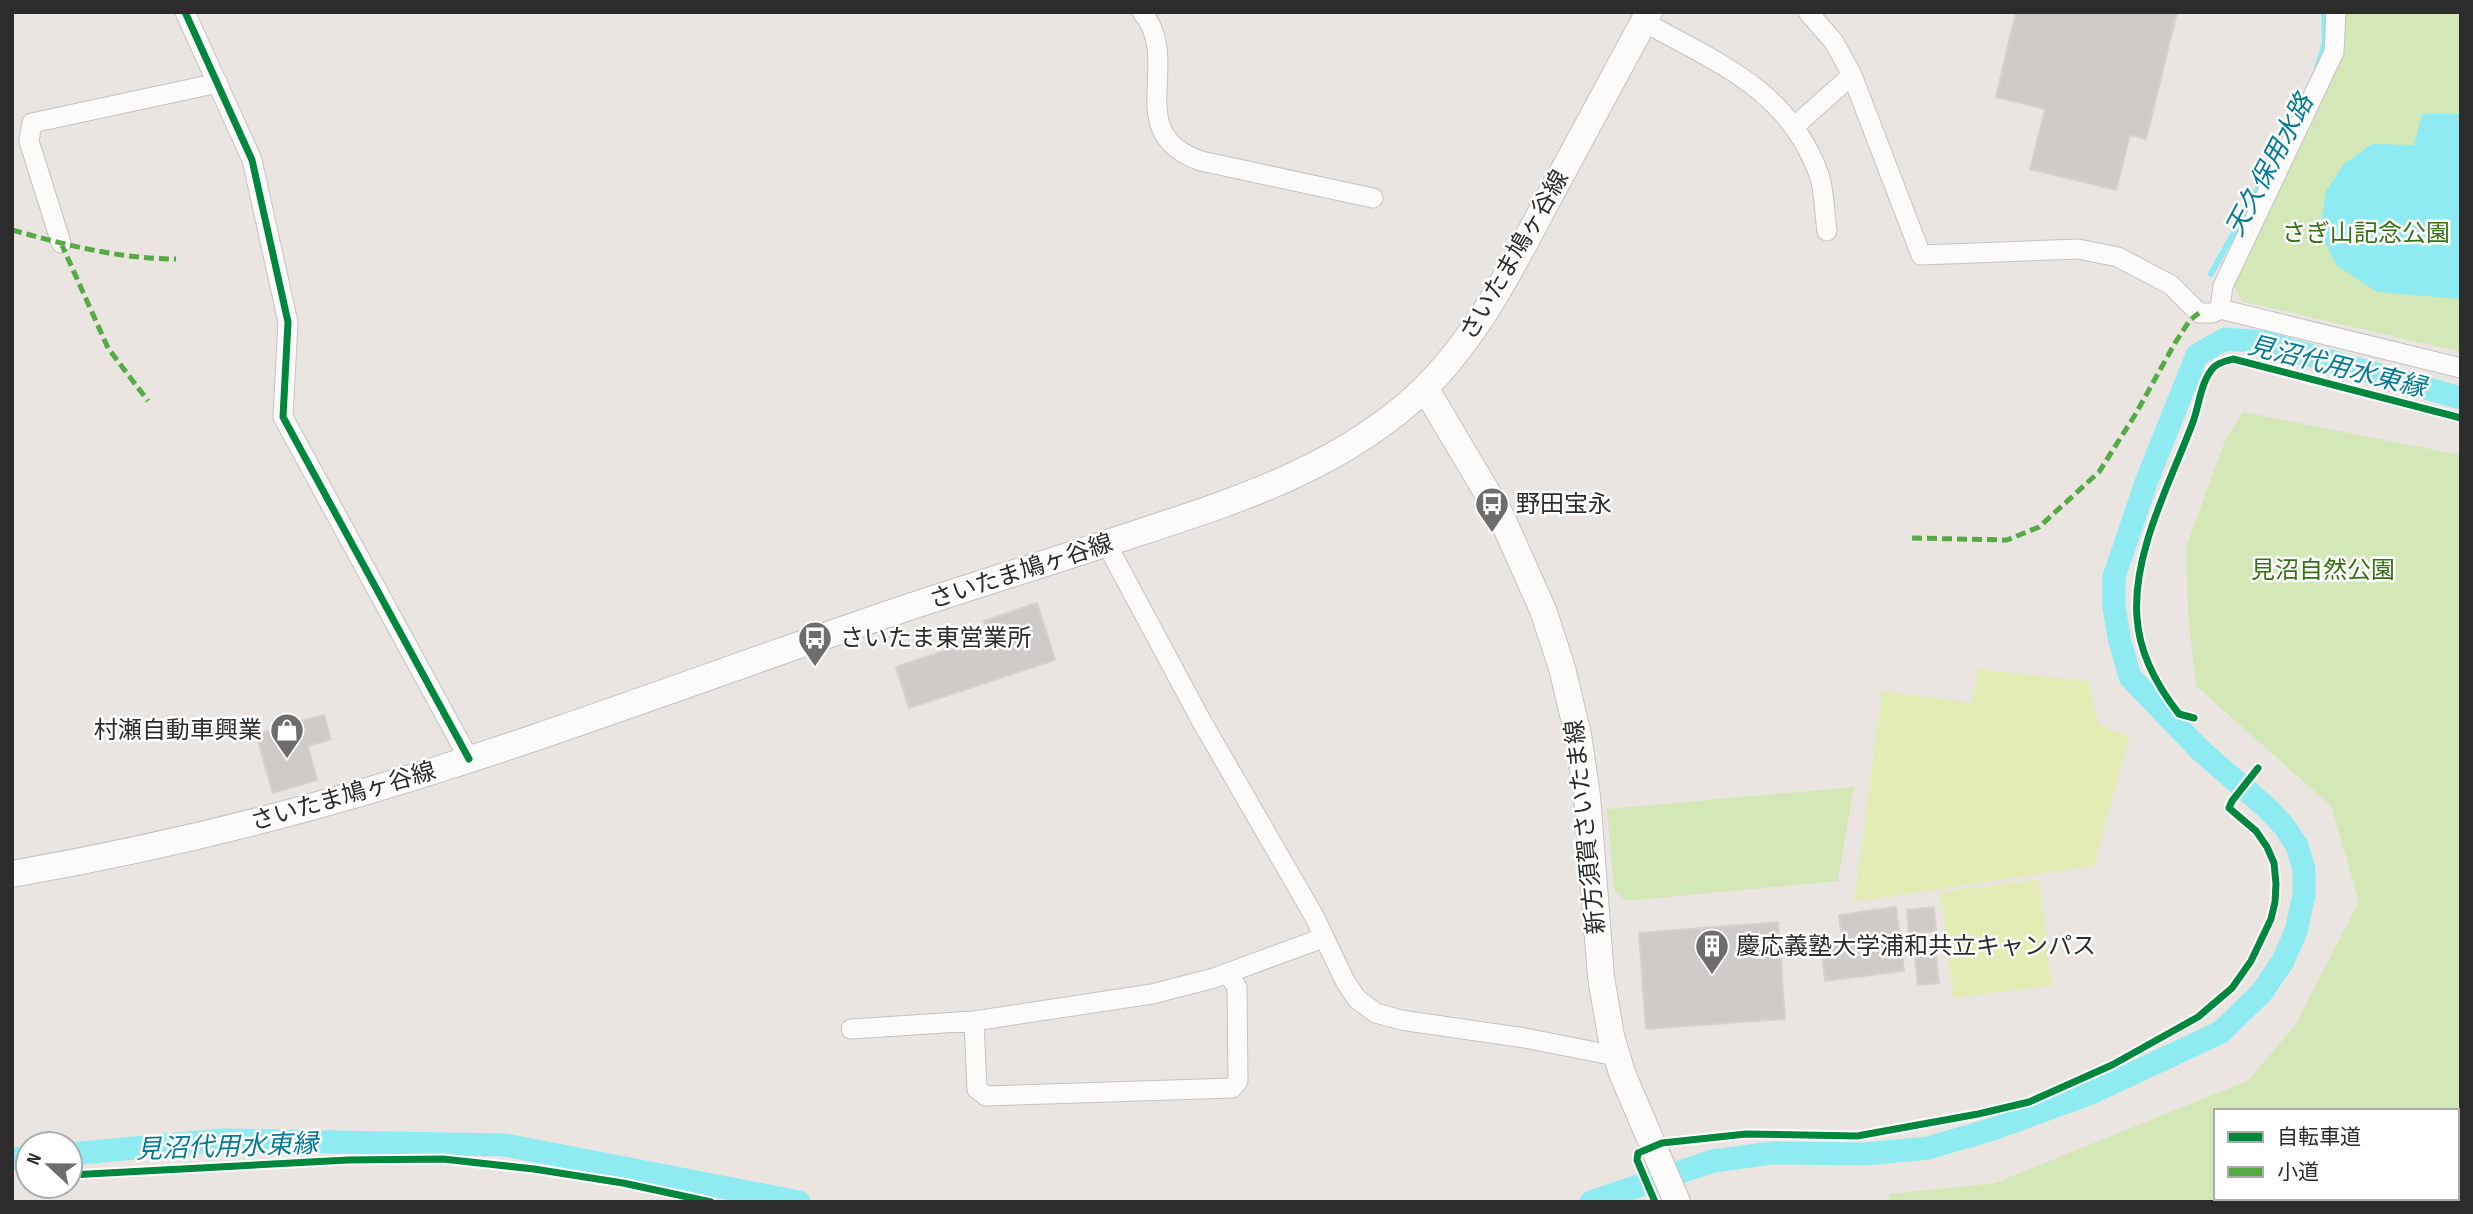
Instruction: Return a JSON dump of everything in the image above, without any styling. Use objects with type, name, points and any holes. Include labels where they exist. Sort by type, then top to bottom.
[{"type":"main road","name":"さいたま鳩ヶ谷線","points":[[12,874],[156,846],[363,792],[469,759],[906,608],[1233,502],[1303,473],[1346,449],[1386,421],[1424,388],[1458,349],[1489,307],[1646,17]]},
{"type":"main road","name":"新方須賀さいたま線","points":[[1424,388],[1501,516],[1544,610],[1563,668],[1578,735],[1587,796],[1601,977],[1611,1036],[1616,1056],[1676,1199]]},
{"type":"street","points":[[185,12],[252,160],[288,322],[283,417],[469,759]]},
{"type":"street","points":[[1142,12],[1152,24],[1157,45],[1157,114],[1161,130],[1172,146],[1186,156],[1201,161],[1373,198]]},
{"type":"street","points":[[1808,12],[1834,42],[1852,75],[1921,255],[2078,249],[2118,257],[2171,285],[2199,313],[2212,313],[2220,309],[2461,368]]},
{"type":"street","points":[[2220,309],[2223,286],[2334,52],[2336,12]]},
{"type":"street","points":[[1646,17],[1746,79],[1770,99],[1795,126],[1819,174],[1827,231]]},
{"type":"street","points":[[1795,126],[1852,75]]},
{"type":"street","points":[[61,243],[29,141],[32,122],[218,83]]},
{"type":"street","points":[[1107,544],[1202,722],[1314,916],[1323,938],[1357,999],[1376,1013],[1401,1020],[1525,1038],[1616,1056]]},
{"type":"street","points":[[851,1029],[974,1021],[1152,994],[1227,973],[1323,938]]},
{"type":"street","points":[[974,1021],[977,1089],[986,1096],[1232,1088],[1238,1081],[1237,987],[1227,973]]},
{"type":"green space","name":"さぎ山記念公園","points":[[2341,12],[2461,12],[2461,352],[2241,301],[2233,284],[2318,112],[2342,46]]},
{"type":"green space","name":"見沼自然公園","points":[[2243,412],[2461,455],[2461,1202],[1890,1202],[1889,1194],[1995,1183],[2247,1081],[2295,1026],[2359,901],[2331,806],[2196,686],[2188,614],[2186,547],[2226,438]]},
{"type":"green space","points":[[1977,669],[2088,681],[2099,724],[2129,737],[2094,866],[1854,902],[1882,691],[1972,703]]},
{"type":"green space","points":[[1854,787],[1838,881],[1626,901],[1614,890],[1607,809]]},
{"type":"green space","points":[[2039,880],[2052,986],[1953,998],[1940,892]]},
{"type":"water","points":[[2422,114],[2461,114],[2461,299],[2377,292],[2336,265],[2320,231],[2326,191],[2345,163],[2372,144],[2414,145]]},
{"type":"building","points":[[2016,12],[2177,12],[2146,139],[2130,135],[2116,190],[2030,169],[2045,109],[1996,97]]},
{"type":"building","points":[[1037,603],[1055,660],[909,708],[896,667],[989,636],[984,621]]},
{"type":"building","points":[[324,715],[331,739],[308,746],[317,780],[273,793],[256,734]]},
{"type":"building","points":[[1896,907],[1904,971],[1825,981],[1821,947],[1843,944],[1839,915]]},
{"type":"building","points":[[1934,907],[1936,931],[1909,934],[1907,910]]},
{"type":"building","name":"慶応義塾大学浦和共立キャンパス","points":[[1778,922],[1785,1019],[1646,1029],[1639,933]]},
{"type":"building","points":[[1934,936],[1939,983],[1918,985],[1913,938]]},
{"type":"waterway","name":"天久保用水路","points":[[2317,68],[2325,43],[2324,12]]},
{"type":"waterway","name":"天久保用水路","points":[[2211,274],[2264,178]]},
{"type":"waterway","name":"見沼代用水東縁","points":[[1591,1202],[1713,1161],[1772,1153],[1866,1154],[1928,1148],[1993,1129],[2091,1093],[2221,1032],[2262,992],[2283,961],[2296,931],[2304,895],[2304,869],[2297,846],[2284,826],[2201,751],[2130,677],[2119,638],[2114,606],[2114,577],[2147,480],[2197,355],[2225,339],[2263,342],[2461,398]]},
{"type":"waterway","name":"見沼代用水東縁","points":[[84,1153],[221,1140],[505,1145],[799,1202]]},
{"type":"marked path","points":[[12,230],[114,254],[176,259]]},
{"type":"marked path","points":[[61,243],[108,348],[148,401]]},
{"type":"marked path","points":[[1912,538],[2007,540],[2039,527],[2099,472],[2175,343],[2190,320],[2199,313]]},
{"type":"cycle path","points":[[185,12],[252,160],[288,322],[283,417],[469,759]]},
{"type":"cycle path","points":[[2194,718],[2179,714],[2150,668],[2138,630],[2137,593],[2155,518],[2193,422],[2203,386],[2214,367],[2233,359],[2461,418]]},
{"type":"cycle path","points":[[1655,1202],[1637,1160],[1638,1153],[1662,1143],[1746,1134],[1857,1136],[1978,1114],[2029,1102],[2112,1065],[2198,1017],[2232,988],[2251,961],[2271,919],[2276,884],[2274,863],[2256,831],[2229,808],[2258,768]]},
{"type":"cycle path","points":[[84,1174],[348,1160],[443,1159],[534,1169],[623,1183],[711,1202]]},
{"type":"place","name":"野田宝永","points":[[1492,534]]},
{"type":"place","name":"さいたま東営業所","points":[[815,668]]},
{"type":"place","name":"村瀬自動車興業","points":[[287,760]]},
{"type":"place","name":"慶応義塾大学浦和共立キャンパス","points":[[1712,976]]}]
